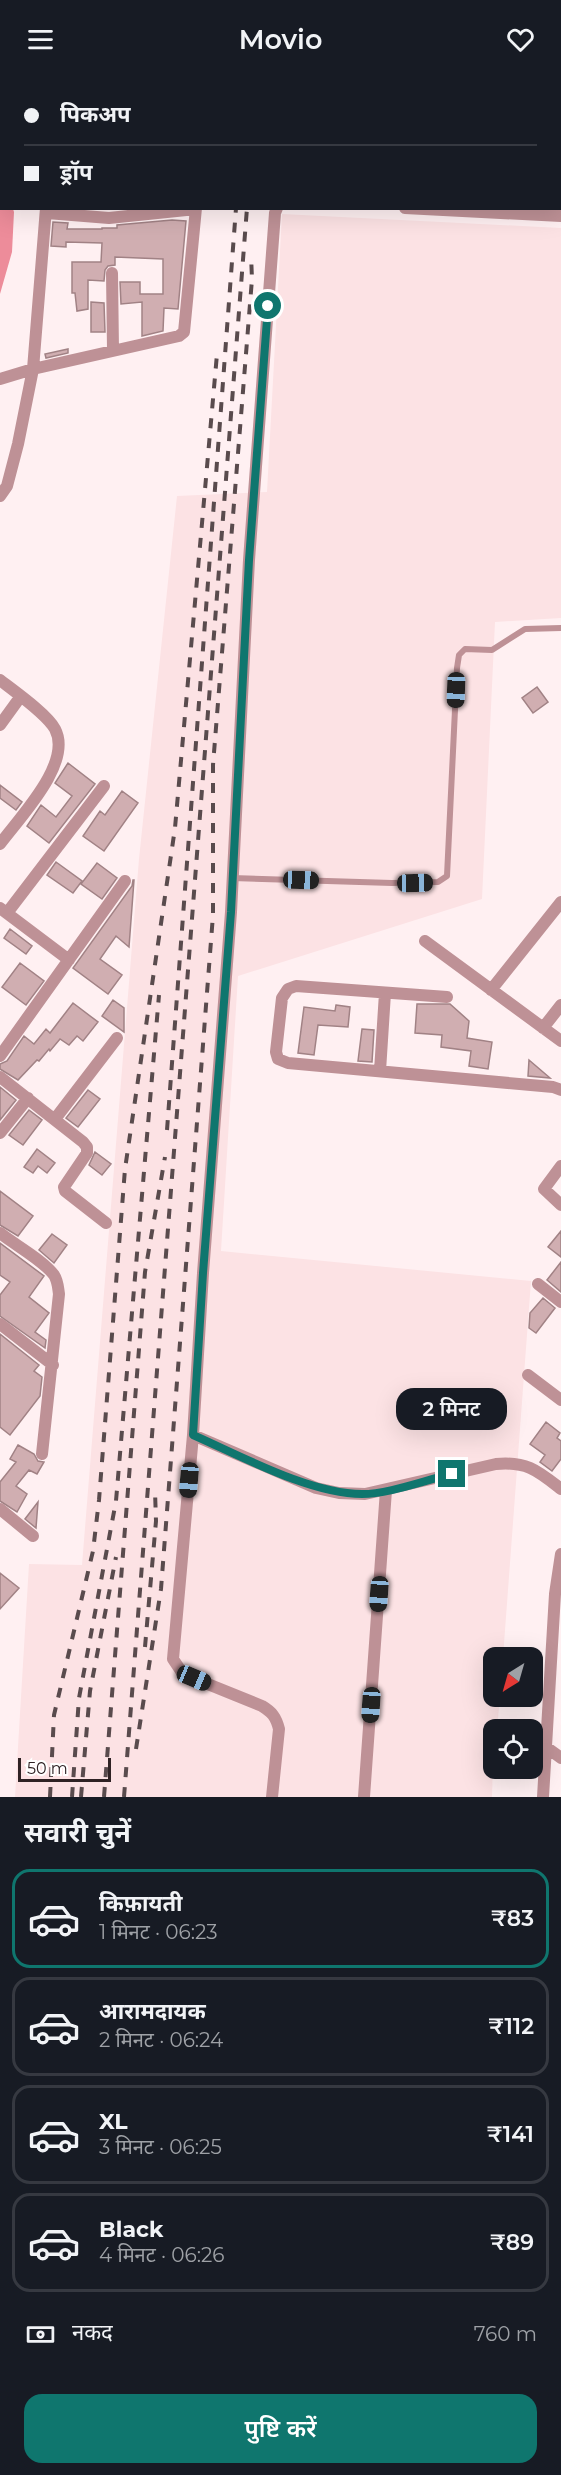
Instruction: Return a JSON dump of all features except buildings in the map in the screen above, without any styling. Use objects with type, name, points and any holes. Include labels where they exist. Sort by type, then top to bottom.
[{"type":"street","points":[[0,496],[7,486],[13,465],[33,369],[46,211],[109,218],[186,210]]},
{"type":"street","points":[[0,379],[33,369],[179,336],[184,332],[196,210]]},
{"type":"street","points":[[272,1797],[279,1729],[277,1720],[262,1706],[183,1674],[173,1659],[193,1435],[232,878],[249,560],[276,210]]},
{"type":"street","points":[[466,210],[556,213]]},
{"type":"street","points":[[112,273],[113,350]]},
{"type":"street","points":[[0,680],[54,726],[60,740],[58,757],[51,773],[0,844]]},
{"type":"street","points":[[0,725],[21,696]]},
{"type":"street","points":[[69,960],[4,911],[104,786]]},
{"type":"street","points":[[0,1056],[125,881]]},
{"type":"street","points":[[491,990],[561,902]]},
{"type":"street","points":[[424,941],[561,1041]]},
{"type":"street","points":[[447,998],[296,986],[288,989],[282,998],[276,1052],[278,1059],[288,1063],[498,1080],[561,1090]]},
{"type":"street","points":[[380,1071],[385,993]]},
{"type":"street","points":[[543,1028],[561,1005]]},
{"type":"street","points":[[55,1119],[117,1038]]},
{"type":"street","points":[[0,1077],[87,1147],[83,1158],[65,1182],[65,1191],[106,1223]]},
{"type":"street","points":[[0,1133],[27,1098]]},
{"type":"street","points":[[561,1166],[544,1189],[561,1204]]},
{"type":"street","points":[[0,1233],[47,1269],[58,1283],[53,1365],[42,1454]]},
{"type":"street","points":[[538,1284],[561,1302]]},
{"type":"street","points":[[2,1330],[53,1365]]},
{"type":"street","points":[[528,1375],[561,1400]]},
{"type":"street","points":[[193,1435],[316,1488],[339,1493],[365,1494],[496,1464],[510,1463],[535,1469],[561,1489]]},
{"type":"street","points":[[364,1797],[386,1490]]},
{"type":"street","points":[[0,1526],[4,1513],[33,1536]]},
{"type":"street","points":[[543,1797],[561,1554]]},
{"type":"street","points":[[546,1747],[561,1758]]},
{"type":"lane","points":[[232,878],[392,883],[438,882],[447,876],[459,655],[465,649],[492,650],[525,628],[561,628]]},
{"type":"shaded area","points":[[0,210],[13,210],[12,252],[0,294]]},
{"type":"shaded area","points":[[282,214],[561,228],[561,618],[495,622],[482,899],[238,976],[221,1251],[531,1281],[504,1647],[483,1647],[483,1707],[499,1707],[498,1719],[483,1719],[483,1779],[493,1779],[492,1797],[15,1797],[29,1564],[82,1565],[139,859],[177,496],[267,492]]},
{"type":"railway","points":[[167,1130],[236,210]]},
{"type":"railway","points":[[124,1797],[247,210]]},
{"type":"railway","points":[[136,1749],[161,1589],[213,915],[213,765],[252,279],[251,255]]},
{"type":"railway","points":[[50,1797],[54,1715],[93,1551],[99,1500],[125,1169],[175,828],[217,354]]},
{"type":"railway","points":[[72,1797],[79,1698],[116,1501],[159,995]]},
{"type":"railway","points":[[104,1797],[145,1272],[165,1157]]},
{"type":"railway","points":[[145,1647],[156,1521],[155,1491]]},
{"type":"railway","points":[[81,1797],[90,1691],[116,1557]]},
{"type":"route","points":[[268,306],[249,560],[231,912],[193,1435],[316,1488],[339,1493],[365,1494],[452,1474]]}]
